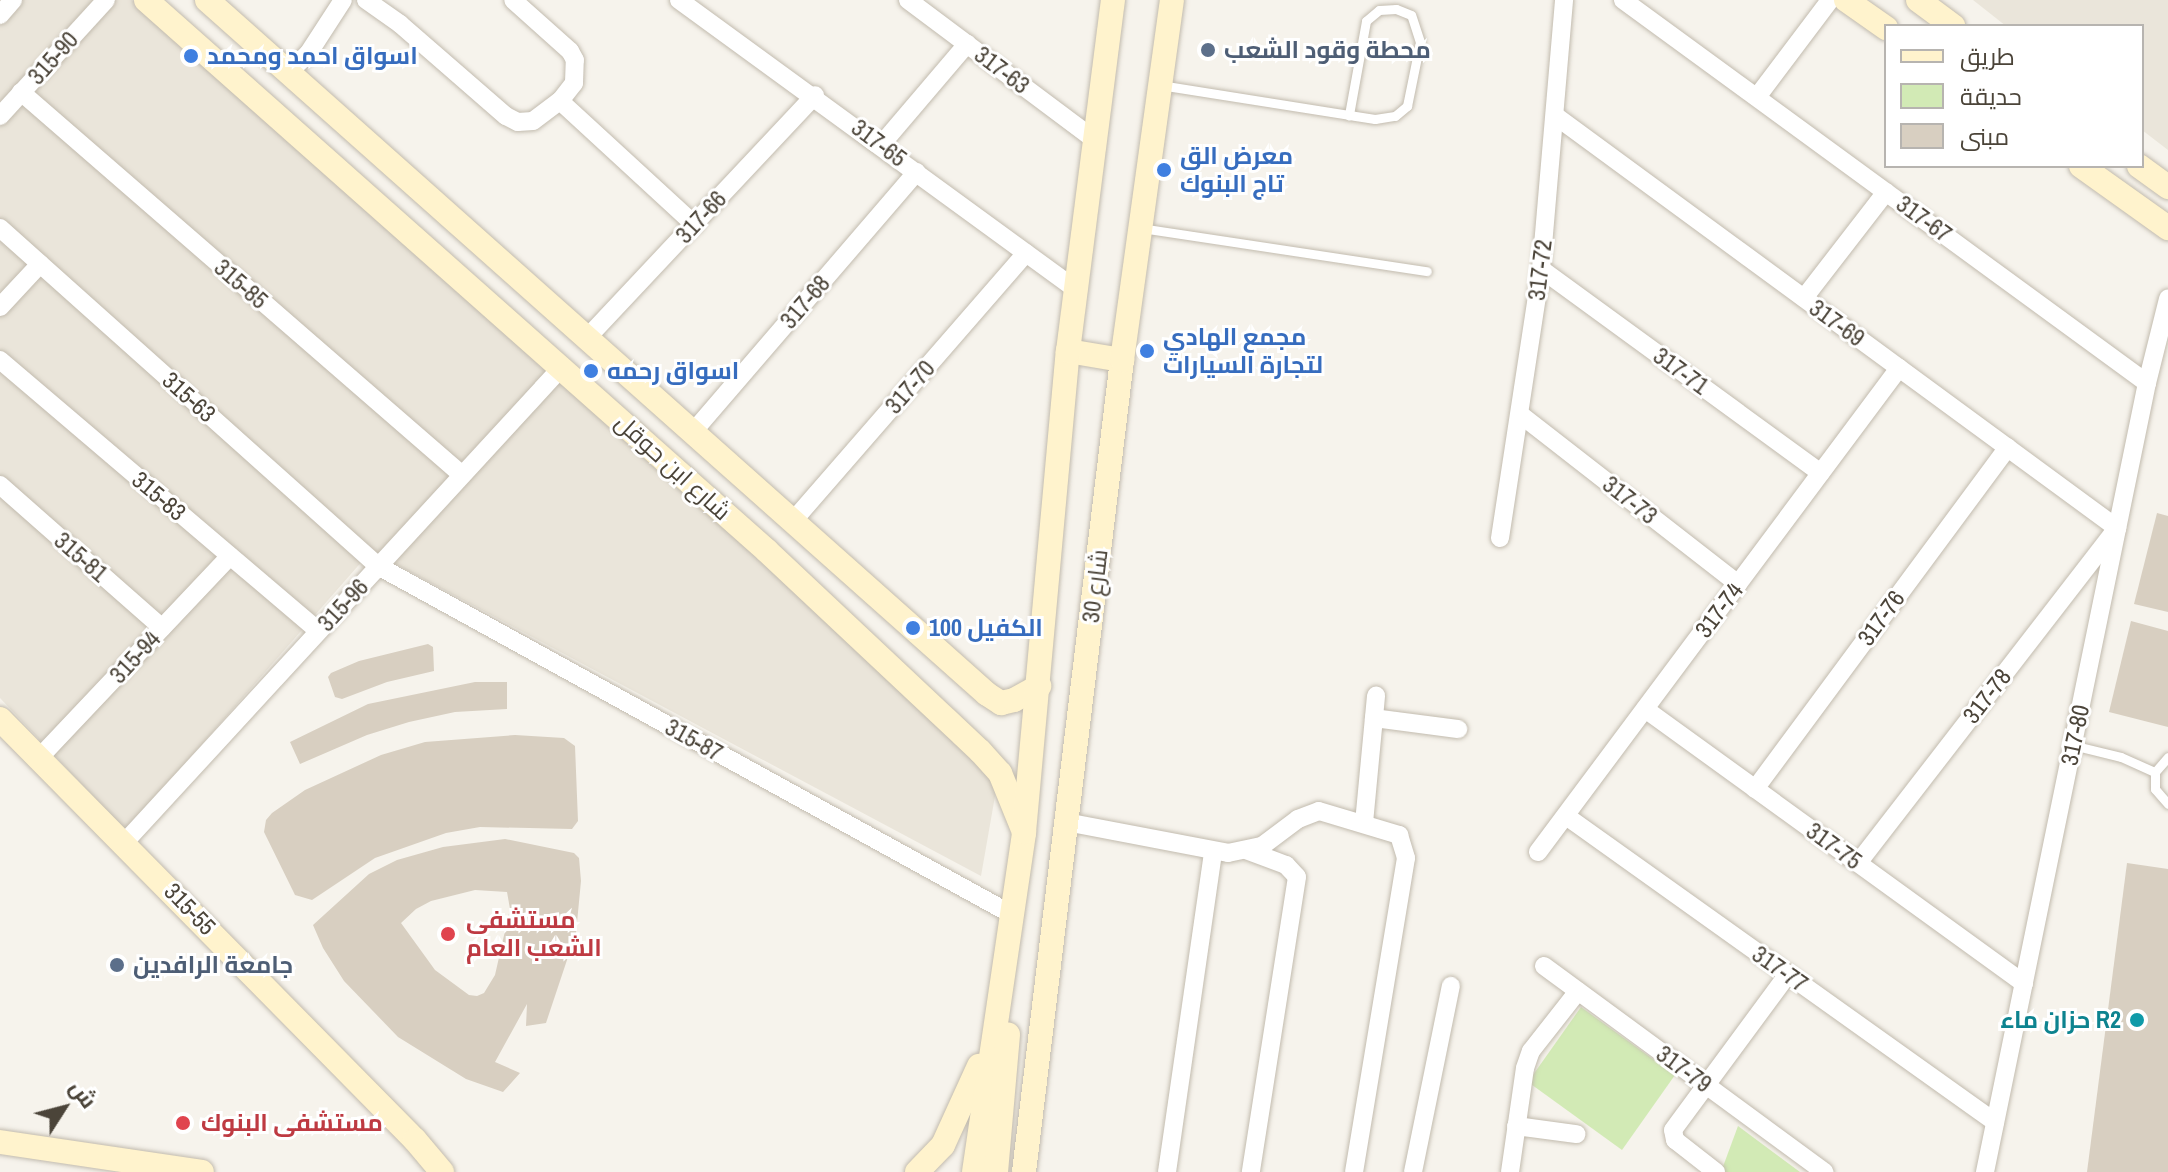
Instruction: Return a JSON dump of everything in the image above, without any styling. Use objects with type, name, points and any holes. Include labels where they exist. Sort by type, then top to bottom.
[{"type":"street","points":[[0,15],[13,0]]},
{"type":"street","name":"315-90","points":[[0,116],[106,0]]},
{"type":"street","name":"شارع ابن حوقل","points":[[146,0],[767,551],[980,751],[1000,773],[1024,832]]},
{"type":"street","name":"شارع ابن حوقل","points":[[207,0],[987,694],[1001,703],[1014,700],[1039,686]]},
{"type":"street","points":[[288,73],[308,54],[343,0]]},
{"type":"street","points":[[366,0],[400,24],[506,116],[518,122],[533,121],[560,101],[574,83],[575,60],[570,51],[513,0]]},
{"type":"street","name":"317-65","points":[[679,0],[815,95],[1076,289]]},
{"type":"street","name":"317-63","points":[[908,0],[1095,140]]},
{"type":"street","name":"شارع 30","points":[[974,1172],[1024,832],[1068,351],[1113,0]]},
{"type":"street","name":"شارع 30","points":[[1024,1172],[1122,360],[1172,0]]},
{"type":"street","name":"317-72","points":[[1500,538],[1541,269],[1557,117],[1564,0]]},
{"type":"street","name":"317-67","points":[[1623,0],[2147,383]]},
{"type":"street","points":[[1757,97],[1830,0]]},
{"type":"street","points":[[1846,0],[1884,27]]},
{"type":"street","points":[[1918,0],[1950,24]]},
{"type":"street","points":[[221,67],[247,36]]},
{"type":"street","points":[[881,145],[967,44]]},
{"type":"street","name":"315-85","points":[[21,92],[462,475]]},
{"type":"street","name":"317-66","points":[[587,338],[815,95]]},
{"type":"street","points":[[560,101],[695,225]]},
{"type":"street","name":"317-69","points":[[1557,117],[2117,528]]},
{"type":"street","points":[[2084,168],[2168,228]]},
{"type":"street","points":[[2142,168],[2168,187]]},
{"type":"street","name":"317-68","points":[[693,432],[917,172]]},
{"type":"street","points":[[1804,298],[1886,192]]},
{"type":"street","name":"315-63","points":[[0,228],[378,566]]},
{"type":"street","name":"317-70","points":[[793,521],[1026,253]]},
{"type":"street","points":[[0,307],[40,264]]},
{"type":"street","name":"317-71","points":[[1541,269],[1821,473]]},
{"type":"street","name":"317-80","points":[[1985,1172],[2147,383],[2168,299]]},
{"type":"street","points":[[1068,351],[1122,360]]},
{"type":"street","name":"315-83","points":[[0,360],[318,631]]},
{"type":"street","name":"315-96","points":[[125,842],[561,368]]},
{"type":"street","name":"317-74","points":[[1538,852],[1899,368]]},
{"type":"street","name":"317-73","points":[[1521,415],[1738,584]]},
{"type":"street","name":"317-76","points":[[1755,789],[2008,447]]},
{"type":"street","name":"315-81","points":[[0,485],[162,628]]},
{"type":"street","name":"317-78","points":[[1858,863],[2117,528]]},
{"type":"street","name":"315-94","points":[[39,758],[230,556]]},
{"type":"street","name":"315-87","points":[[378,566],[1011,914]]},
{"type":"street","points":[[1364,823],[1376,696]]},
{"type":"street","name":"317-75","points":[[1645,709],[2024,983]]},
{"type":"street","points":[[1374,718],[1458,729]]},
{"type":"street","name":"315-55","points":[[0,719],[125,842],[415,1140],[442,1172]]},
{"type":"street","points":[[1066,822],[1213,852],[1246,850],[1275,839],[1308,814],[1330,812],[1399,835],[1406,858],[1354,1172]]},
{"type":"street","name":"317-77","points":[[1566,816],[1995,1122]]},
{"type":"street","points":[[1246,850],[1286,865],[1297,877],[1251,1172]]},
{"type":"street","points":[[1167,1172],[1213,852]]},
{"type":"street","points":[[996,1172],[1008,1039],[1005,957]]},
{"type":"street","name":"317-79","points":[[1544,966],[1824,1172]]},
{"type":"street","points":[[1716,1172],[1675,1140],[1673,1130],[1788,974]]},
{"type":"street","points":[[1413,1172],[1451,986]]},
{"type":"street","points":[[1510,1172],[1531,1051],[1578,991]]},
{"type":"street","points":[[917,1172],[943,1145],[969,1093],[996,1019]]},
{"type":"street","points":[[1032,1089],[1038,1172]]},
{"type":"street","points":[[1516,1126],[1576,1134]]},
{"type":"street","points":[[0,1142],[122,1167],[202,1172]]},
{"type":"lane","points":[[1160,85],[1349,115],[1375,119],[1395,116],[1407,106],[1420,42],[1411,15],[1396,9],[1379,10],[1366,21],[1349,115]]},
{"type":"lane","points":[[1141,228],[1427,271]]},
{"type":"lane","points":[[2072,745],[2121,757],[2155,772]]},
{"type":"lane","points":[[2168,757],[2155,772],[2155,789],[2168,804]]},
{"type":"shaded area","points":[[0,0],[132,0],[1001,762],[981,876],[371,551],[126,831],[0,698]]},
{"type":"shaded area","points":[[1973,0],[2168,0],[2168,150],[2144,132],[2144,24],[2003,24]]},
{"type":"green space","points":[[1581,1007],[1675,1075],[1622,1150],[1528,1082]]},
{"type":"green space","points":[[1738,1126],[1800,1172],[1721,1172]]},
{"type":"building","points":[[2157,513],[2168,516],[2168,612],[2134,604]]},
{"type":"building","points":[[2131,621],[2168,631],[2168,727],[2109,712]]},
{"type":"building","points":[[428,644],[433,647],[434,671],[387,682],[342,699],[335,697],[328,677],[331,673],[359,661]]},
{"type":"building","points":[[475,682],[507,682],[507,709],[455,712],[409,722],[367,735],[300,764],[290,742],[368,704]]},
{"type":"building","points":[[515,735],[564,738],[575,746],[578,821],[572,829],[480,827],[446,833],[375,858],[312,900],[295,895],[264,832],[266,820],[272,813],[305,790],[381,755],[425,742]]},
{"type":"building","points":[[505,839],[574,853],[579,858],[581,881],[576,933],[546,1023],[526,1026],[527,1004],[495,1062],[520,1073],[503,1092],[466,1079],[398,1037],[344,981],[313,925],[369,874],[397,860],[443,847]],"holes":[[[475,890],[507,892],[510,909],[495,975],[484,993],[477,996],[469,995],[435,970],[401,923],[416,909],[431,901]]]},
{"type":"building","name":"حزان ماء R2","points":[[2127,863],[2168,869],[2168,1172],[2087,1172]]},
{"type":"place","name":"محطة وقود الشعب","points":[[1208,50]]},
{"type":"place","name":"اسواق احمد ومحمد","points":[[191,56]]},
{"type":"place","name":"معرض الق تاج البنوك","points":[[1164,170]]},
{"type":"place","name":"مجمع الهادي لتجارة السيارات","points":[[1147,351]]},
{"type":"place","name":"اسواق رحمه","points":[[591,371]]},
{"type":"place","name":"الكفيل 100","points":[[913,628]]},
{"type":"place","name":"مستشفى الشعب العام","points":[[448,934]]},
{"type":"place","name":"جامعة الرافدين","points":[[117,965]]},
{"type":"place","name":"حزان ماء R2","points":[[2137,1020]]},
{"type":"place","name":"مستشفى البنوك","points":[[183,1123]]}]
